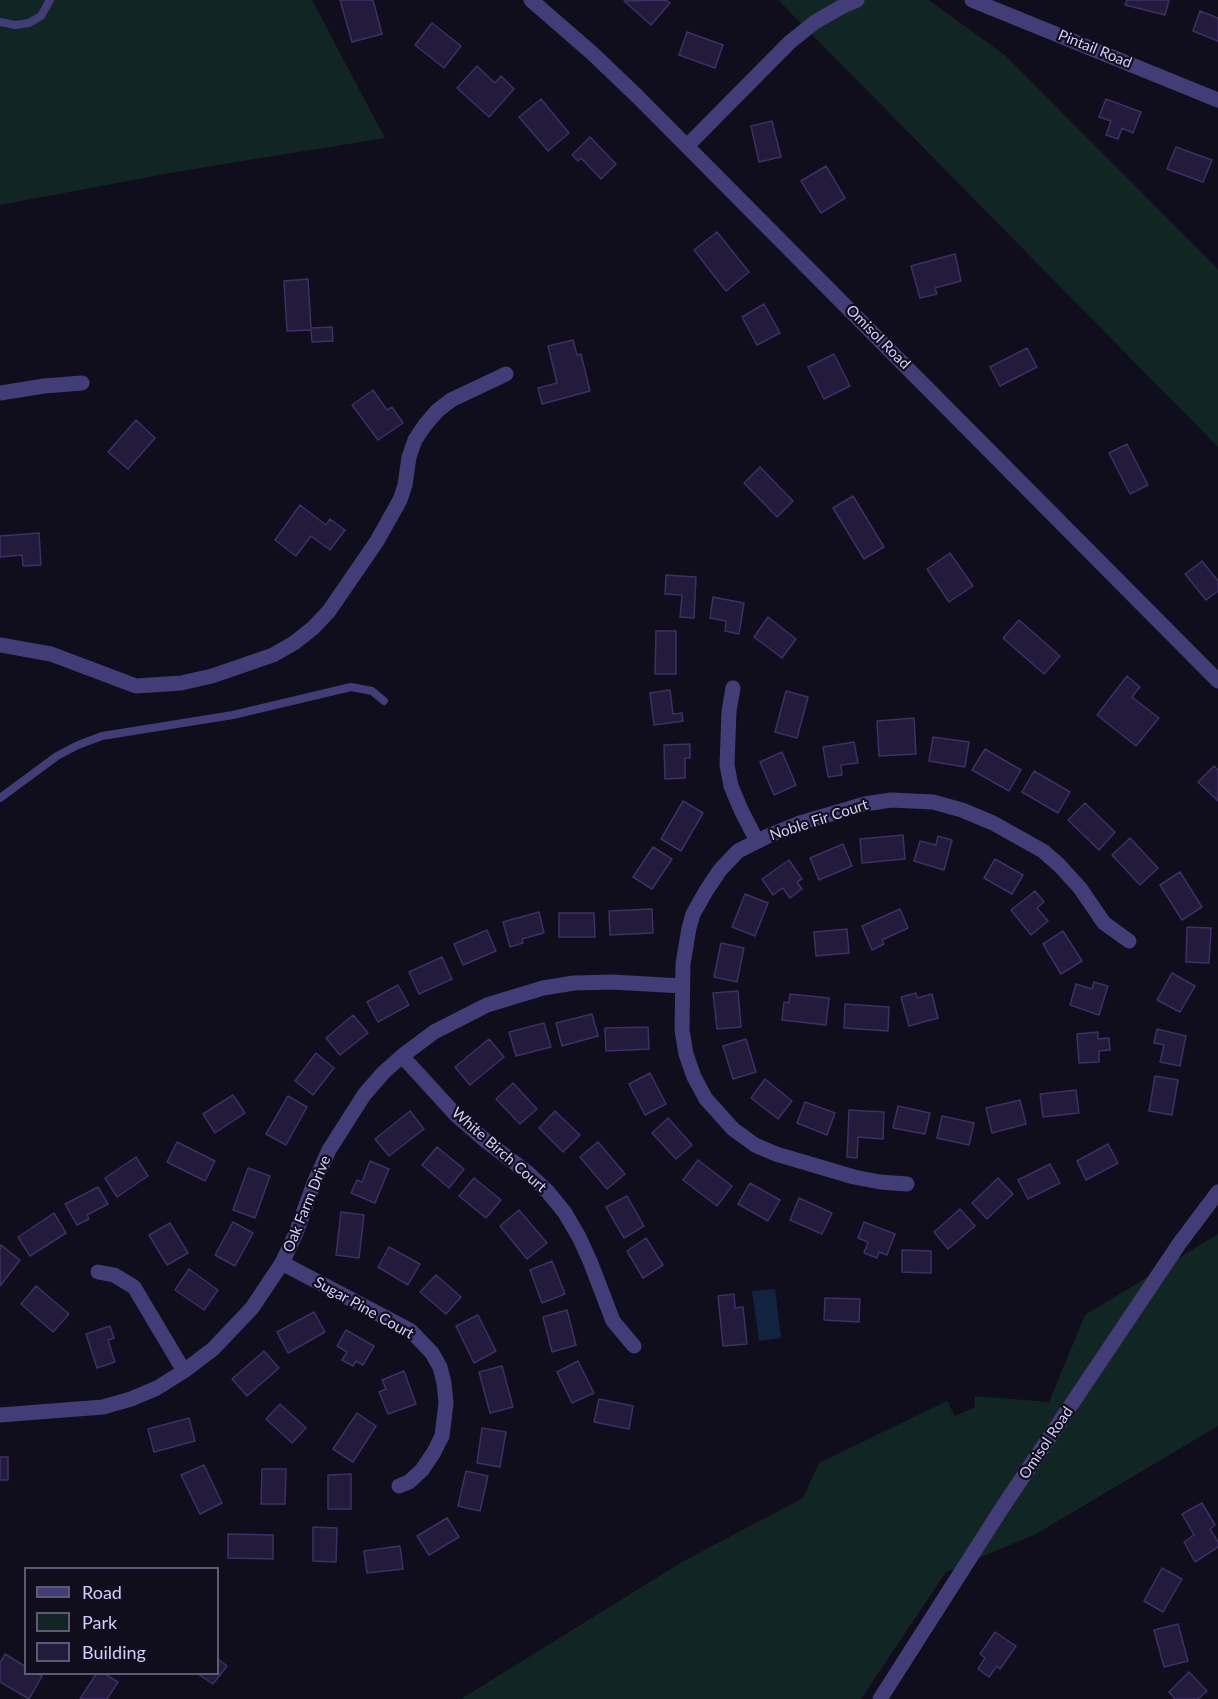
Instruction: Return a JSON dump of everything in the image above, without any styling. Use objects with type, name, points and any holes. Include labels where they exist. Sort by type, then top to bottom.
[{"type":"street","name":"Omisol Road","points":[[531,0],[592,53],[687,146],[1218,681]]},
{"type":"street","points":[[687,146],[790,42],[815,22],[857,0]]},
{"type":"street","name":"Pintail Road","points":[[972,0],[1218,100]]},
{"type":"street","points":[[0,645],[51,654],[136,686],[181,683],[212,676],[273,655],[294,643],[329,611],[377,541],[400,500],[409,457],[425,424],[451,400],[506,374]]},
{"type":"street","points":[[0,393],[82,383]]},
{"type":"street","points":[[733,688],[729,711],[727,765],[741,810],[757,841]]},
{"type":"street","name":"Noble Fir Court","points":[[907,1184],[854,1177],[776,1154],[755,1145],[733,1129],[706,1099],[694,1077],[686,1054],[682,1030],[682,986],[689,928],[693,914],[720,870],[738,851],[800,823],[865,804],[891,800],[933,802],[962,810],[993,823],[1042,851],[1059,865],[1080,888],[1104,923],[1130,941]]},
{"type":"street","name":"Oak Farm Drive","points":[[0,1415],[103,1407],[131,1399],[157,1388],[184,1371],[213,1348],[252,1308],[282,1263],[329,1150],[364,1095],[383,1073],[434,1032],[463,1016],[512,996],[543,987],[612,982],[682,986]]},
{"type":"street","name":"White Birch Court","points":[[402,1056],[456,1114],[486,1141],[528,1173],[565,1213],[590,1261],[613,1321],[634,1346]]},
{"type":"street","name":"Omisol Road","points":[[880,1699],[1002,1509],[1179,1244],[1218,1192]]},
{"type":"street","name":"Sugar Pine Court","points":[[282,1263],[411,1331],[432,1353],[440,1367],[446,1403],[442,1436],[422,1470],[409,1482],[399,1486]]},
{"type":"street","points":[[98,1272],[114,1275],[134,1287],[184,1371]]},
{"type":"lane","points":[[0,22],[15,25],[29,22],[41,16],[50,0]]},
{"type":"lane","points":[[0,798],[68,750],[102,736],[233,715],[351,687],[372,691],[384,701]]},
{"type":"green space","points":[[0,0],[312,0],[385,138],[176,172],[0,205]]},
{"type":"green space","points":[[778,0],[929,0],[1006,56],[1218,269],[1218,447]]},
{"type":"green space","points":[[1218,1234],[1218,1426],[1036,1534],[946,1572],[861,1699],[461,1699],[682,1562],[803,1498],[819,1463],[947,1401],[955,1416],[975,1407],[975,1396],[1049,1402],[1085,1315]]},
{"type":"water","points":[[775,1289],[781,1338],[759,1341],[752,1291]]},
{"type":"building","points":[[340,0],[373,0],[382,34],[352,42]]},
{"type":"building","points":[[666,0],[670,3],[651,25],[624,1]]},
{"type":"building","points":[[1127,0],[1169,0],[1165,15],[1125,5]]},
{"type":"building","points":[[1200,11],[1218,18],[1218,41],[1193,31]]},
{"type":"building","points":[[432,23],[461,46],[444,68],[415,45]]},
{"type":"building","points":[[687,32],[723,45],[715,68],[679,55]]},
{"type":"building","points":[[477,66],[495,83],[501,76],[514,89],[489,117],[457,88]]},
{"type":"building","points":[[541,99],[569,133],[548,151],[519,117]]},
{"type":"building","points":[[1106,99],[1141,112],[1133,133],[1122,128],[1118,139],[1106,135],[1111,121],[1099,117]]},
{"type":"building","points":[[772,121],[781,157],[759,162],[751,126]]},
{"type":"building","points":[[590,137],[616,164],[601,179],[581,158],[578,161],[572,155]]},
{"type":"building","points":[[1176,147],[1212,160],[1203,182],[1167,169]]},
{"type":"building","points":[[826,166],[845,198],[821,213],[801,181]]},
{"type":"building","points":[[717,232],[749,272],[726,291],[694,250]]},
{"type":"building","points":[[955,254],[961,281],[935,288],[937,294],[920,298],[911,266]]},
{"type":"building","points":[[308,279],[311,328],[332,327],[333,341],[312,342],[311,330],[287,331],[284,281]]},
{"type":"building","points":[[764,304],[780,333],[757,345],[742,317]]},
{"type":"building","points":[[573,340],[577,355],[581,354],[590,391],[542,404],[538,388],[557,383],[548,346]]},
{"type":"building","points":[[1027,348],[1037,367],[1000,386],[990,367]]},
{"type":"building","points":[[834,354],[850,386],[824,399],[808,367]]},
{"type":"building","points":[[373,390],[387,410],[392,407],[403,423],[378,440],[352,405]]},
{"type":"building","points":[[136,420],[155,438],[128,469],[108,452]]},
{"type":"building","points":[[1127,444],[1148,485],[1130,494],[1109,453]]},
{"type":"building","points":[[760,467],[793,501],[777,517],[744,483]]},
{"type":"building","points":[[853,496],[884,547],[864,559],[833,508]]},
{"type":"building","points":[[300,505],[326,525],[330,519],[345,530],[330,550],[311,536],[296,556],[275,540]]},
{"type":"building","points":[[39,533],[41,565],[23,566],[22,555],[0,557],[0,536]]},
{"type":"building","points":[[950,553],[973,586],[949,602],[927,569]]},
{"type":"building","points":[[1202,561],[1218,581],[1218,591],[1206,600],[1185,574]]},
{"type":"building","points":[[666,575],[696,577],[694,618],[680,617],[682,595],[665,594]]},
{"type":"building","points":[[713,597],[744,603],[739,634],[725,631],[726,621],[710,618]]},
{"type":"building","points":[[768,617],[796,639],[782,658],[754,637]]},
{"type":"building","points":[[1019,620],[1060,656],[1044,674],[1003,638]]},
{"type":"building","points":[[656,631],[676,631],[676,674],[655,674]]},
{"type":"building","points":[[1127,676],[1140,687],[1132,697],[1159,718],[1136,746],[1097,715]]},
{"type":"building","points":[[670,690],[673,714],[682,713],[683,721],[654,725],[650,693]]},
{"type":"building","points":[[786,691],[808,697],[797,738],[775,732]]},
{"type":"building","points":[[914,718],[916,754],[879,756],[877,721]]},
{"type":"building","points":[[933,737],[969,742],[965,767],[929,761]]},
{"type":"building","points":[[854,742],[858,763],[841,765],[842,775],[828,777],[823,747]]},
{"type":"building","points":[[690,744],[690,758],[685,758],[685,778],[665,779],[664,745]]},
{"type":"building","points":[[985,749],[1021,770],[1009,791],[972,770]]},
{"type":"building","points":[[782,752],[796,785],[774,795],[760,762]]},
{"type":"building","points":[[1214,766],[1218,770],[1218,801],[1198,782]]},
{"type":"building","points":[[1034,771],[1070,792],[1058,813],[1022,792]]},
{"type":"building","points":[[683,801],[703,813],[681,851],[661,839]]},
{"type":"building","points":[[1085,803],[1115,832],[1099,850],[1068,820]]},
{"type":"building","points":[[903,835],[905,859],[862,863],[860,839]]},
{"type":"building","points":[[938,836],[952,840],[944,870],[914,861],[920,841],[936,845]]},
{"type":"building","points":[[1130,838],[1158,868],[1140,885],[1112,855]]},
{"type":"building","points":[[843,844],[852,866],[819,880],[810,858]]},
{"type":"building","points":[[653,847],[672,859],[652,889],[633,877]]},
{"type":"building","points":[[995,859],[1023,875],[1012,894],[984,878]]},
{"type":"building","points":[[789,860],[802,879],[797,882],[802,889],[790,898],[783,888],[773,895],[762,879]]},
{"type":"building","points":[[1180,872],[1202,907],[1182,920],[1160,885]]},
{"type":"building","points":[[1035,891],[1044,902],[1037,908],[1048,921],[1031,935],[1011,910]]},
{"type":"building","points":[[745,894],[768,903],[755,936],[732,927]]},
{"type":"building","points":[[652,909],[653,933],[610,935],[609,911]]},
{"type":"building","points":[[900,909],[908,928],[882,940],[884,944],[872,950],[862,926]]},
{"type":"building","points":[[539,912],[544,933],[522,939],[523,943],[510,947],[503,922]]},
{"type":"building","points":[[559,913],[594,913],[595,937],[559,937]]},
{"type":"building","points":[[1187,927],[1211,928],[1209,963],[1186,962]]},
{"type":"building","points":[[847,929],[849,953],[816,956],[814,932]]},
{"type":"building","points":[[487,930],[496,951],[463,965],[454,944]]},
{"type":"building","points":[[1063,931],[1082,961],[1061,974],[1043,944]]},
{"type":"building","points":[[721,943],[744,948],[737,982],[714,977]]},
{"type":"building","points":[[442,957],[452,979],[419,994],[409,972]]},
{"type":"building","points":[[1172,973],[1195,986],[1180,1012],[1157,1000]]},
{"type":"building","points":[[1094,982],[1108,986],[1099,1015],[1070,1005],[1076,984],[1092,989]]},
{"type":"building","points":[[398,985],[409,1005],[378,1022],[367,1002]]},
{"type":"building","points":[[738,991],[741,1027],[717,1029],[713,993]]},
{"type":"building","points":[[916,993],[917,998],[932,994],[938,1018],[909,1026],[901,997]]},
{"type":"building","points":[[790,994],[829,998],[826,1025],[782,1020],[784,1002],[789,1003]]},
{"type":"building","points":[[845,1004],[889,1007],[888,1031],[844,1028]]},
{"type":"building","points":[[592,1014],[598,1036],[562,1046],[556,1023]]},
{"type":"building","points":[[353,1015],[368,1033],[340,1055],[326,1038]]},
{"type":"building","points":[[544,1023],[551,1047],[516,1056],[509,1032]]},
{"type":"building","points":[[648,1027],[649,1049],[606,1051],[605,1028]]},
{"type":"building","points":[[1157,1029],[1186,1036],[1180,1066],[1160,1062],[1164,1045],[1154,1043]]},
{"type":"building","points":[[1098,1032],[1098,1039],[1109,1038],[1110,1050],[1099,1051],[1099,1062],[1079,1063],[1077,1034]]},
{"type":"building","points":[[489,1039],[504,1057],[470,1085],[455,1067]]},
{"type":"building","points":[[746,1039],[756,1072],[733,1079],[723,1046]]},
{"type":"building","points":[[316,1053],[334,1068],[313,1095],[295,1081]]},
{"type":"building","points":[[650,1073],[666,1104],[645,1115],[629,1084]]},
{"type":"building","points":[[1155,1076],[1178,1080],[1172,1115],[1149,1111]]},
{"type":"building","points":[[765,1079],[792,1101],[778,1119],[751,1098]]},
{"type":"building","points":[[513,1083],[537,1109],[520,1124],[496,1099]]},
{"type":"building","points":[[1076,1090],[1079,1113],[1043,1117],[1040,1094]]},
{"type":"building","points":[[233,1095],[245,1113],[215,1133],[203,1114]]},
{"type":"building","points":[[288,1096],[307,1107],[286,1145],[266,1134]]},
{"type":"building","points":[[1020,1100],[1026,1124],[992,1133],[986,1108]]},
{"type":"building","points":[[805,1102],[835,1113],[827,1135],[797,1123]]},
{"type":"building","points":[[898,1106],[930,1113],[925,1134],[893,1128]]},
{"type":"building","points":[[849,1110],[884,1112],[883,1139],[858,1137],[857,1158],[847,1157]]},
{"type":"building","points":[[410,1111],[424,1129],[389,1156],[375,1139]]},
{"type":"building","points":[[555,1111],[580,1135],[563,1152],[539,1128]]},
{"type":"building","points":[[942,1116],[974,1123],[969,1145],[937,1138]]},
{"type":"building","points":[[668,1118],[692,1145],[676,1159],[652,1133]]},
{"type":"building","points":[[177,1142],[215,1161],[205,1181],[167,1162]]},
{"type":"building","points":[[598,1142],[625,1174],[607,1189],[580,1157]]},
{"type":"building","points":[[1108,1144],[1118,1163],[1086,1180],[1077,1161]]},
{"type":"building","points":[[437,1147],[464,1169],[449,1188],[422,1165]]},
{"type":"building","points":[[136,1157],[148,1176],[117,1197],[105,1178]]},
{"type":"building","points":[[698,1160],[732,1186],[717,1206],[683,1180]]},
{"type":"building","points":[[370,1161],[389,1169],[375,1203],[351,1193],[357,1180],[362,1182]]},
{"type":"building","points":[[1050,1164],[1060,1183],[1028,1199],[1018,1180]]},
{"type":"building","points":[[248,1168],[270,1176],[255,1218],[233,1210]]},
{"type":"building","points":[[474,1178],[501,1200],[486,1218],[459,1196]]},
{"type":"building","points":[[998,1178],[1013,1194],[987,1219],[972,1203]]},
{"type":"building","points":[[750,1183],[780,1200],[768,1221],[738,1204]]},
{"type":"building","points":[[98,1187],[108,1204],[87,1215],[89,1219],[77,1225],[65,1204]]},
{"type":"building","points":[[627,1196],[644,1226],[624,1238],[606,1207]]},
{"type":"building","points":[[799,1198],[832,1213],[822,1234],[790,1220]]},
{"type":"building","points":[[960,1209],[975,1226],[948,1249],[934,1232]]},
{"type":"building","points":[[519,1210],[547,1243],[527,1259],[500,1226]]},
{"type":"building","points":[[341,1212],[364,1215],[359,1258],[336,1255]]},
{"type":"building","points":[[54,1213],[66,1233],[30,1256],[18,1237]]},
{"type":"building","points":[[233,1222],[253,1233],[235,1266],[215,1255]]},
{"type":"building","points":[[864,1222],[895,1234],[887,1255],[879,1252],[877,1258],[864,1253],[868,1242],[858,1238]]},
{"type":"building","points":[[170,1223],[188,1253],[167,1265],[149,1235]]},
{"type":"building","points":[[646,1238],[663,1265],[643,1278],[627,1251]]},
{"type":"building","points":[[1,1245],[20,1260],[0,1286],[0,1247]]},
{"type":"building","points":[[389,1247],[420,1264],[408,1285],[378,1267]]},
{"type":"building","points":[[902,1250],[931,1251],[931,1273],[902,1272]]},
{"type":"building","points":[[552,1261],[565,1294],[542,1303],[530,1270]]},
{"type":"building","points":[[189,1269],[218,1290],[204,1310],[175,1290]]},
{"type":"building","points":[[436,1275],[461,1297],[446,1314],[420,1292]]},
{"type":"building","points":[[36,1286],[69,1314],[53,1332],[21,1304]]},
{"type":"building","points":[[734,1294],[735,1308],[743,1307],[747,1344],[723,1346],[718,1296]]},
{"type":"building","points":[[825,1298],[860,1299],[859,1322],[824,1320]]},
{"type":"building","points":[[567,1310],[576,1345],[552,1352],[543,1317]]},
{"type":"building","points":[[314,1312],[325,1332],[288,1353],[277,1332]]},
{"type":"building","points":[[478,1315],[496,1351],[474,1363],[456,1326]]},
{"type":"building","points":[[110,1326],[114,1338],[108,1340],[115,1362],[97,1368],[86,1334]]},
{"type":"building","points":[[346,1330],[374,1346],[363,1365],[356,1361],[353,1366],[342,1360],[347,1352],[337,1346]]},
{"type":"building","points":[[264,1351],[279,1368],[247,1396],[232,1379]]},
{"type":"building","points":[[578,1361],[594,1393],[572,1403],[557,1372]]},
{"type":"building","points":[[502,1366],[513,1407],[490,1413],[479,1372]]},
{"type":"building","points":[[404,1371],[416,1404],[388,1414],[379,1392],[386,1389],[382,1380]]},
{"type":"building","points":[[599,1399],[633,1406],[629,1429],[594,1422]]},
{"type":"building","points":[[280,1404],[306,1428],[292,1443],[266,1419]]},
{"type":"building","points":[[357,1413],[376,1426],[353,1462],[333,1449]]},
{"type":"building","points":[[189,1418],[195,1441],[154,1452],[148,1429]]},
{"type":"building","points":[[482,1428],[506,1432],[500,1467],[477,1463]]},
{"type":"building","points":[[0,1457],[8,1457],[8,1480],[0,1480]]},
{"type":"building","points":[[204,1465],[222,1503],[200,1514],[181,1475]]},
{"type":"building","points":[[262,1469],[286,1469],[285,1504],[261,1504]]},
{"type":"building","points":[[466,1471],[488,1476],[480,1511],[458,1506]]},
{"type":"building","points":[[351,1474],[351,1509],[328,1509],[328,1475]]},
{"type":"building","points":[[1202,1503],[1215,1525],[1210,1529],[1218,1542],[1218,1547],[1195,1562],[1184,1542],[1194,1535],[1182,1514]]},
{"type":"building","points":[[447,1518],[459,1537],[429,1555],[417,1536]]},
{"type":"building","points":[[313,1527],[337,1528],[336,1562],[313,1561]]},
{"type":"building","points":[[228,1534],[273,1535],[273,1559],[228,1558]]},
{"type":"building","points":[[400,1546],[403,1569],[367,1573],[364,1551]]},
{"type":"building","points":[[1162,1568],[1182,1579],[1163,1612],[1144,1601]]},
{"type":"building","points":[[1178,1624],[1188,1661],[1164,1667],[1154,1630]]},
{"type":"building","points":[[995,1632],[1016,1646],[1000,1669],[997,1666],[989,1677],[978,1669],[985,1658],[980,1654]]},
{"type":"building","points":[[5,1654],[24,1666],[24,1675],[42,1676],[29,1699],[0,1682],[0,1663]]},
{"type":"building","points":[[219,1660],[227,1666],[213,1684],[200,1675],[219,1675]]},
{"type":"building","points":[[1189,1672],[1207,1691],[1198,1699],[1175,1699],[1169,1692]]},
{"type":"building","points":[[95,1675],[107,1675],[118,1682],[107,1699],[80,1699]]}]
